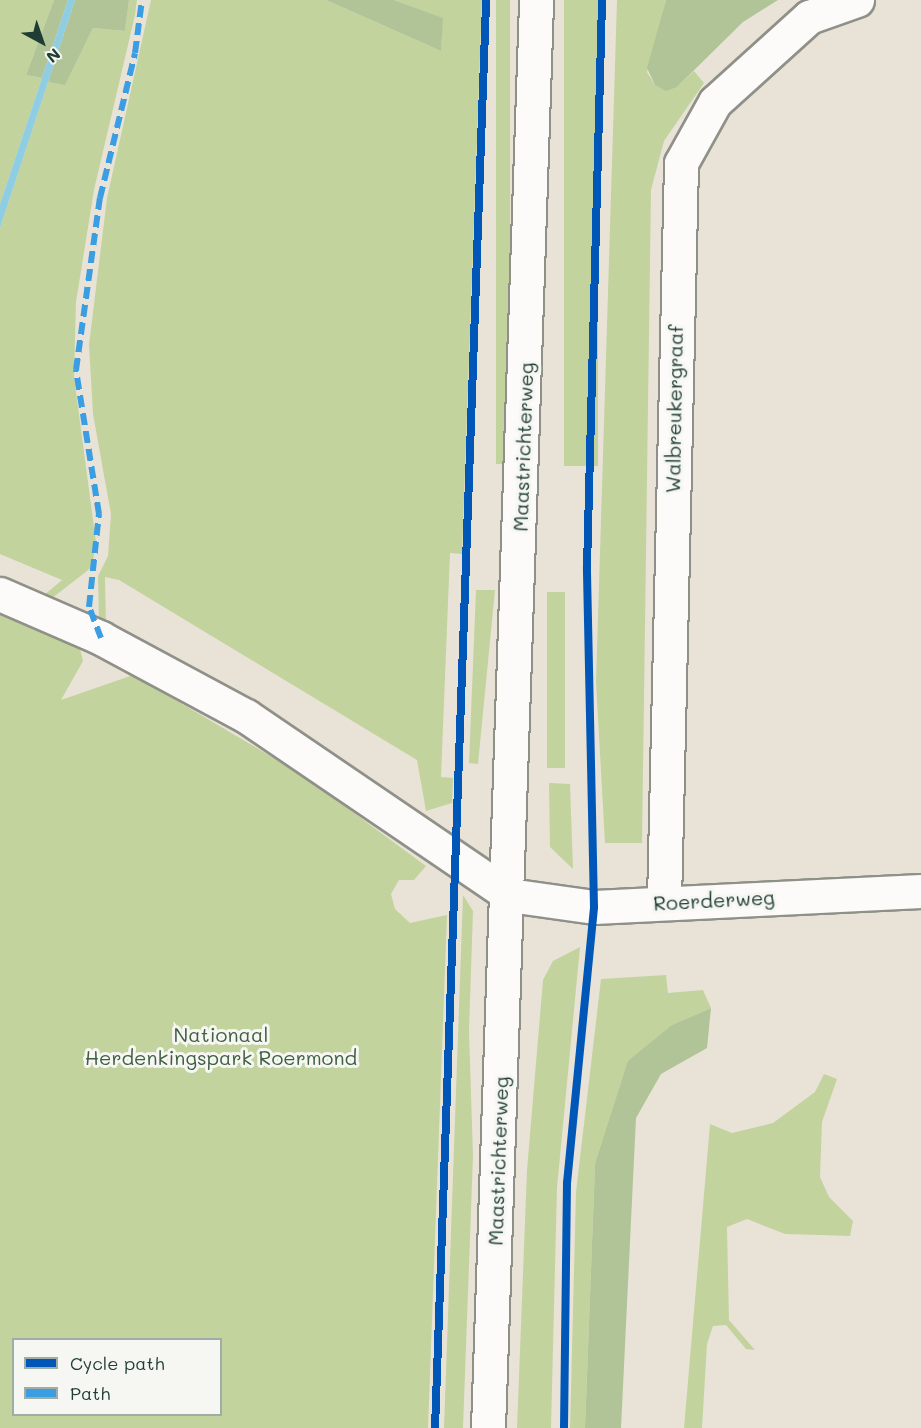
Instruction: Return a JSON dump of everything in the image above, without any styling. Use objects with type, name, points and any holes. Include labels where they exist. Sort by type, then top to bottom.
[{"type":"street","name":"Maastrichterweg","points":[[488,1428],[509,895],[536,0]]},
{"type":"street","name":"Walbreukergraaf","points":[[664,902],[681,163],[715,102],[809,17],[857,0]]},
{"type":"street","points":[[0,594],[101,638],[246,716],[509,895]]},
{"type":"street","name":"Roerderweg","points":[[509,895],[594,907],[921,891]]},
{"type":"green space","points":[[0,0],[54,0],[26,75],[42,78],[0,204]]},
{"type":"green space","points":[[54,0],[68,0],[42,78],[26,75]]},
{"type":"green space","points":[[75,0],[129,0],[125,31],[93,28],[65,85],[48,82]]},
{"type":"green space","points":[[129,0],[137,0],[135,15],[94,190],[76,302],[74,377],[96,542],[92,567],[51,599],[43,596],[62,580],[0,554],[0,228],[48,82],[65,84],[93,28],[125,31]]},
{"type":"green space","points":[[151,0],[326,0],[441,51],[442,18],[394,0],[482,0],[462,554],[450,553],[441,777],[453,778],[452,803],[426,811],[417,760],[119,580],[105,577],[106,626],[99,622],[98,576],[108,556],[111,514],[93,414],[89,345],[107,198]]},
{"type":"green space","points":[[326,0],[394,0],[443,18],[441,51]]},
{"type":"green space","points":[[496,0],[510,0],[510,464],[496,464]]},
{"type":"green space","points":[[564,0],[598,0],[598,466],[564,466]]},
{"type":"green space","points":[[617,0],[666,0],[647,72],[655,85],[677,87],[694,71],[704,83],[664,141],[651,190],[642,843],[605,843],[596,682]]},
{"type":"green space","points":[[666,0],[778,0],[743,22],[677,87],[666,91],[655,85],[647,68]]},
{"type":"green space","points":[[476,590],[495,590],[478,764],[469,763]]},
{"type":"green space","points":[[547,592],[565,592],[565,768],[547,768]]},
{"type":"green space","name":"Nationaal Herdenkingspark Roermond","points":[[0,611],[80,649],[83,661],[61,700],[133,675],[301,774],[426,866],[414,880],[399,880],[391,894],[395,909],[410,923],[447,915],[428,1428],[0,1428]]},
{"type":"green space","points":[[549,783],[570,784],[573,869],[550,847]]},
{"type":"green space","points":[[463,895],[473,911],[469,1031],[473,1156],[463,1428],[444,1428]]},
{"type":"green space","points":[[580,947],[557,1188],[551,1428],[517,1428],[527,1170],[543,980],[553,961]]},
{"type":"green space","points":[[666,975],[668,993],[703,990],[711,1008],[672,1025],[595,1164],[585,1428],[570,1428],[576,1192],[601,979]]},
{"type":"green space","points":[[711,1008],[707,1048],[661,1074],[636,1118],[621,1428],[585,1428],[595,1164],[628,1061],[672,1025]]},
{"type":"green space","points":[[824,1074],[837,1079],[822,1122],[820,1177],[829,1197],[853,1221],[850,1236],[785,1234],[747,1219],[727,1227],[729,1320],[755,1350],[746,1349],[726,1325],[713,1326],[707,1344],[702,1428],[684,1428],[710,1124],[732,1133],[773,1123],[815,1092]]},
{"type":"water","points":[[68,0],[75,0],[0,228],[0,204]]},
{"type":"marked path","points":[[101,638],[89,607],[99,514],[76,370],[100,198],[135,53],[142,0]]},
{"type":"cycle path","points":[[435,1428],[486,0]]},
{"type":"cycle path","points":[[564,1428],[567,1183],[594,907],[587,567],[602,0]]}]
